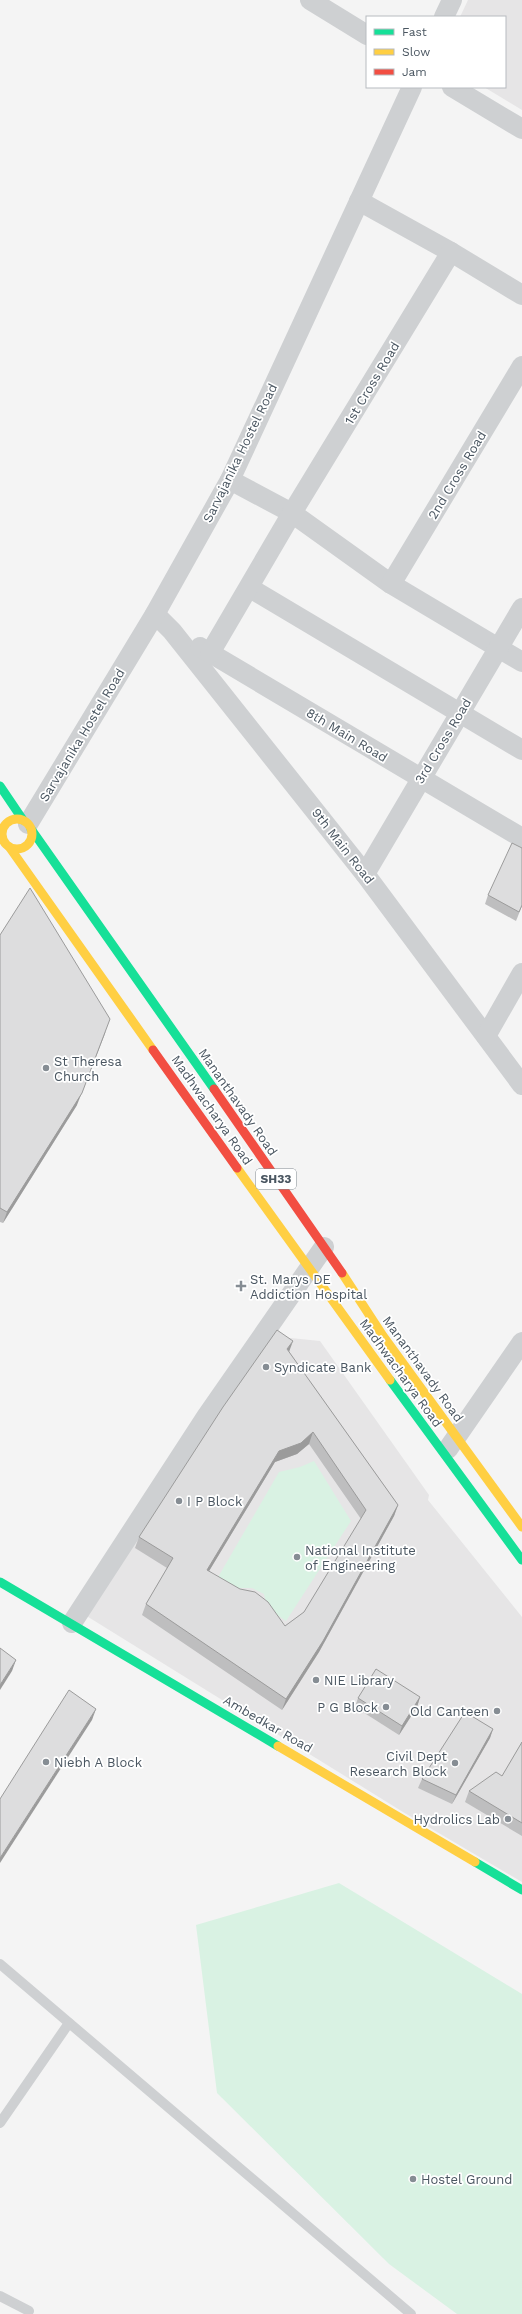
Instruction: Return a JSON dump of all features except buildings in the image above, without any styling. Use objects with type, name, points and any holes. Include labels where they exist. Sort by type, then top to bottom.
[{"type":"main road","name":"Mananthavady Road","points":[[0,786],[324,1247],[383,1336],[522,1527]]},
{"type":"main road","points":[[10,821],[28,825],[32,838],[27,846],[19,849],[3,842],[4,827],[10,821]]},
{"type":"main road","name":"Madhwacharya Road","points":[[3,842],[308,1268],[522,1560]]},
{"type":"main road","name":"Ambedkar Road","points":[[0,1582],[72,1623],[522,1890]]},
{"type":"street","points":[[310,0],[366,34]]},
{"type":"street","points":[[444,16],[452,0]]},
{"type":"street","name":"Sarvajanika Hostel Road","points":[[28,825],[155,614],[230,480],[412,88]]},
{"type":"street","points":[[454,88],[522,129]]},
{"type":"street","points":[[359,202],[451,252],[522,295]]},
{"type":"street","name":"1st Cross Road","points":[[210,654],[250,588],[292,513],[451,252]]},
{"type":"street","name":"2nd Cross Road","points":[[391,584],[522,366]]},
{"type":"street","points":[[230,480],[292,513],[391,584],[522,662]]},
{"type":"street","points":[[250,588],[522,750]]},
{"type":"street","name":"3rd Cross Road","points":[[365,874],[522,608]]},
{"type":"street","name":"9th Main Road","points":[[155,614],[172,631],[365,874],[522,1085]]},
{"type":"street","name":"8th Main Road","points":[[172,631],[522,838]]},
{"type":"street","points":[[486,1036],[522,973]]},
{"type":"street","points":[[72,1623],[206,1417],[324,1247]]},
{"type":"street","points":[[444,1454],[522,1342]]},
{"type":"lane","points":[[0,1964],[411,2314]]},
{"type":"lane","points":[[0,2123],[69,2023]]},
{"type":"lane","points":[[0,2296],[29,2311]]},
{"type":"shaded area","points":[[468,0],[522,0],[522,110],[486,88],[506,88],[506,16],[460,16]]},
{"type":"shaded area","name":"National Institute of Engineering","points":[[261,1335],[320,1341],[429,1495],[428,1500],[522,1617],[522,1882],[403,1812],[85,1615]]},
{"type":"green space","points":[[314,1461],[351,1521],[286,1621],[267,1608],[264,1594],[252,1588],[232,1588],[217,1579],[279,1472],[300,1467]]},
{"type":"green space","name":"Hostel Ground","points":[[339,1883],[522,1994],[522,2314],[457,2314],[389,2264],[217,2093],[196,1925]]},
{"type":"traffic: fast","points":[[0,786],[23,820]]},
{"type":"traffic: fast","points":[[31,829],[214,1089]]},
{"type":"traffic: fast","points":[[390,1380],[522,1560]]},
{"type":"traffic: fast","points":[[0,1582],[278,1746]]},
{"type":"traffic: fast","points":[[475,1862],[522,1890]]},
{"type":"traffic: slow","points":[[17,819],[28,823],[32,834],[28,845],[17,849],[6,845],[2,834],[6,823],[17,819]]},
{"type":"traffic: slow","points":[[10,848],[153,1050]]},
{"type":"traffic: slow","points":[[237,1168],[390,1380]]},
{"type":"traffic: slow","points":[[342,1273],[383,1336],[522,1527]]},
{"type":"traffic: slow","points":[[278,1746],[475,1862]]},
{"type":"traffic: jam","points":[[153,1050],[237,1168]]},
{"type":"traffic: jam","points":[[214,1089],[342,1273]]},
{"type":"place","name":"St Theresa Church","points":[[46,1068]]},
{"type":"place","name":"St. Marys DE Addiction Hospital","points":[[241,1286]]},
{"type":"place","name":"Syndicate Bank","points":[[266,1367]]},
{"type":"place","name":"I P Block","points":[[179,1501]]},
{"type":"place","name":"National Institute of Engineering","points":[[297,1557]]},
{"type":"place","name":"NIE Library","points":[[316,1680]]},
{"type":"place","name":"P G Block","points":[[386,1707]]},
{"type":"place","name":"Old Canteen","points":[[497,1711]]},
{"type":"place","name":"Niebh A Block","points":[[46,1762]]},
{"type":"place","name":"Civil Dept Research Block","points":[[455,1763]]},
{"type":"place","name":"Hydrolics Lab","points":[[508,1819]]},
{"type":"place","name":"Hostel Ground","points":[[413,2179]]}]
